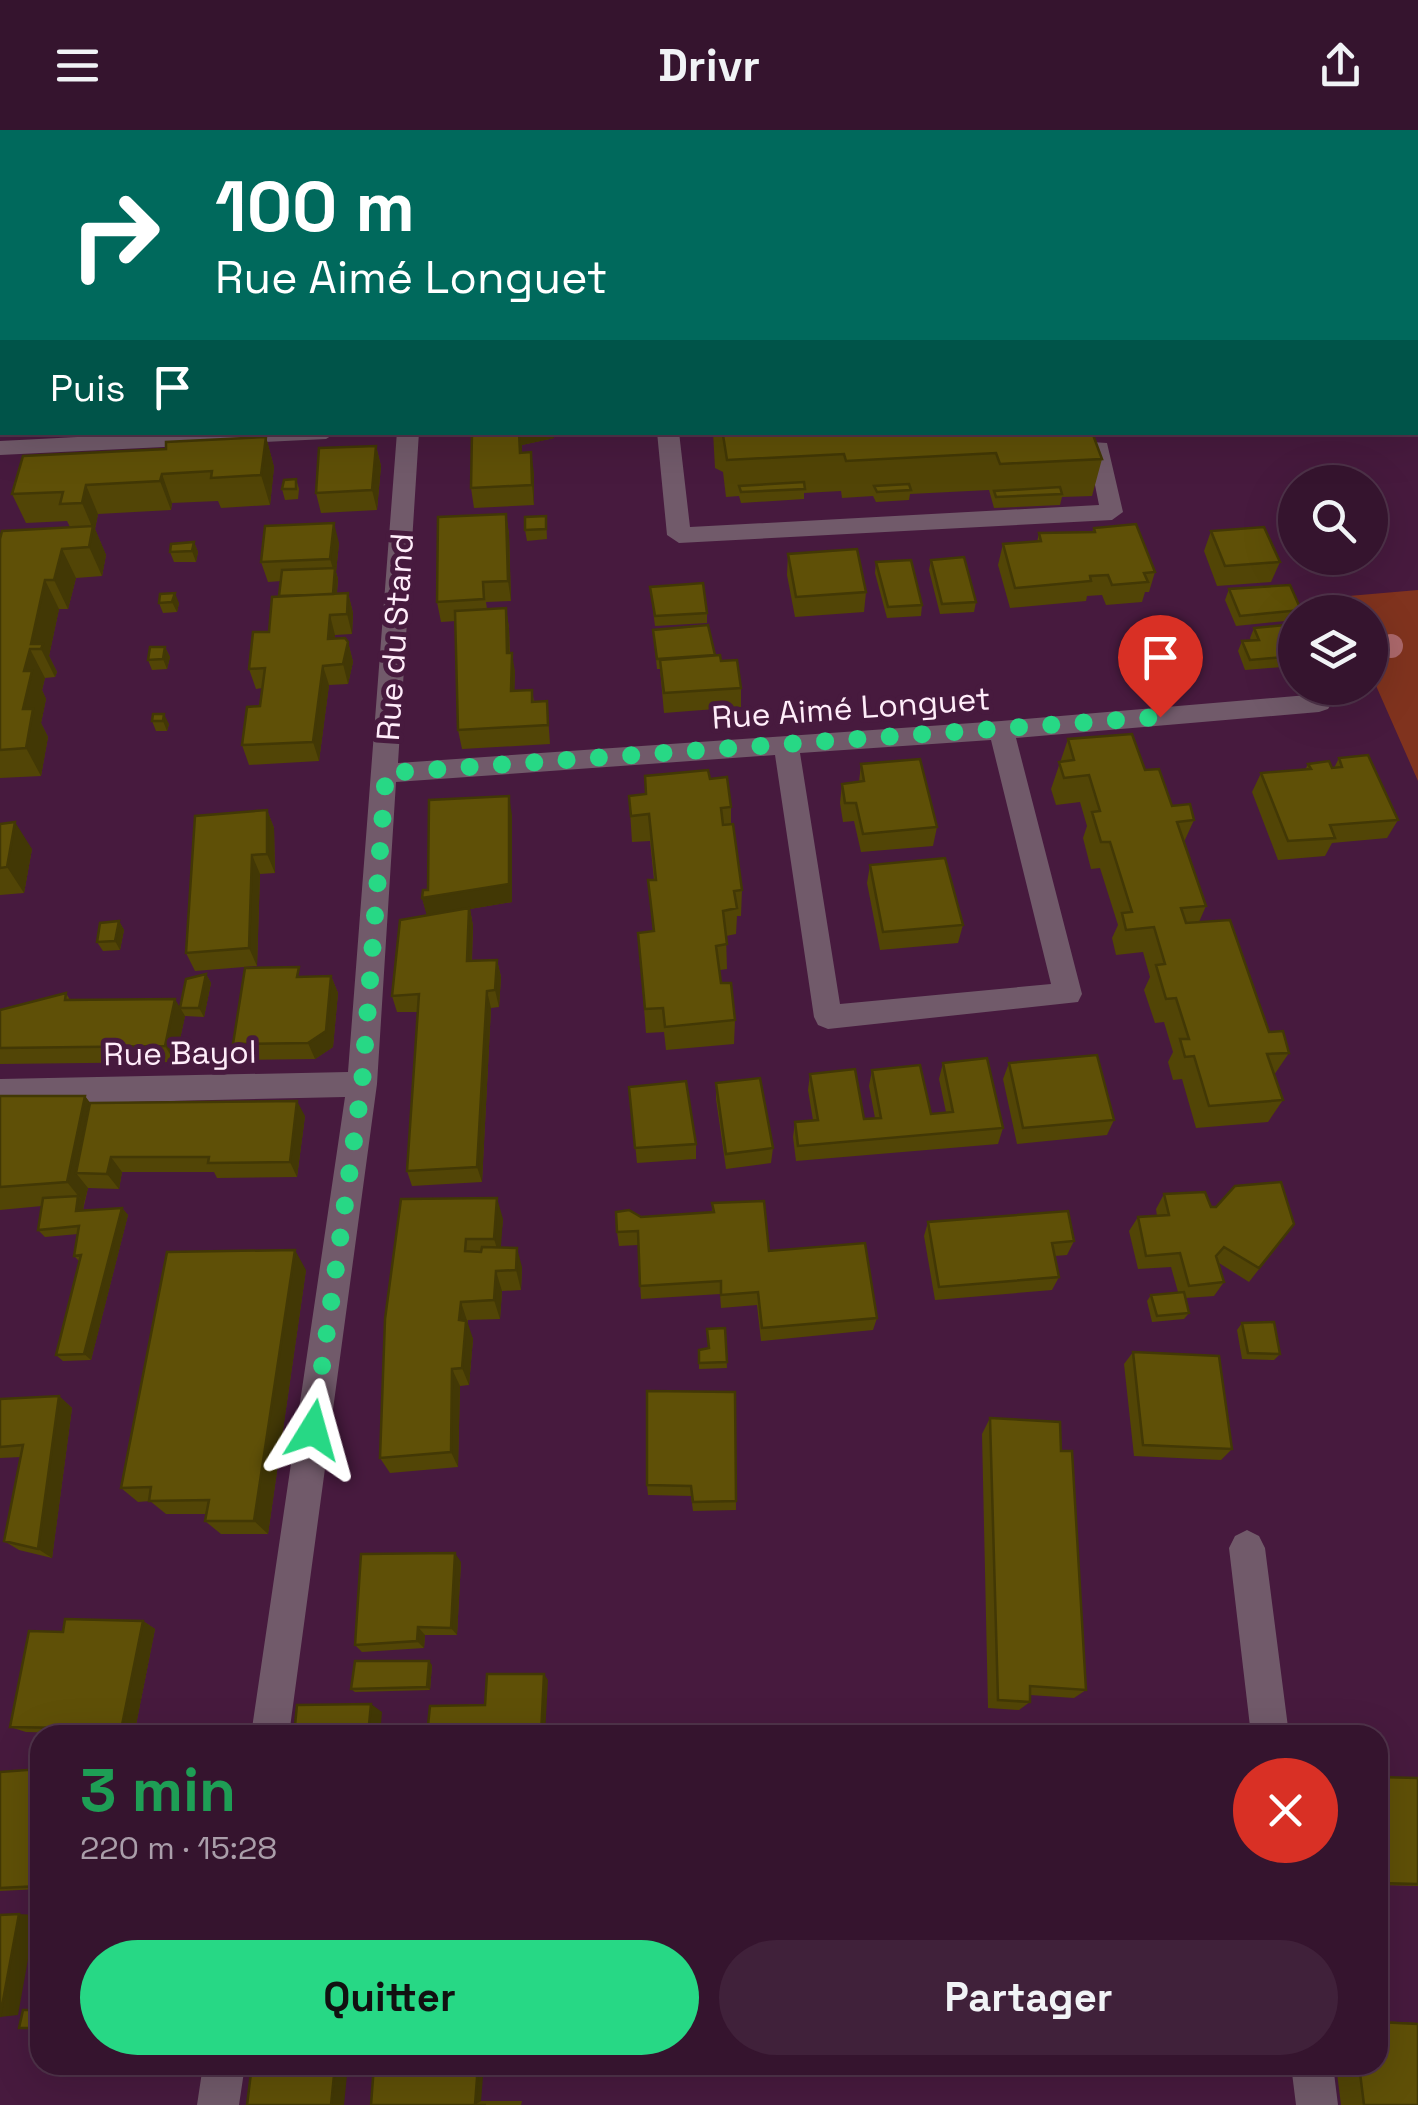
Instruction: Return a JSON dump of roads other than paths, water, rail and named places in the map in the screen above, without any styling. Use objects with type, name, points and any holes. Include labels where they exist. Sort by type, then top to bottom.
[{"type":"street","points":[[0,444],[244,435]]},
{"type":"street","name":"Rue du Stand","points":[[271,1725],[362,1084],[408,435]]},
{"type":"street","points":[[668,435],[678,536],[1112,512],[1099,448],[1040,447]]},
{"type":"street","name":"Rue Aimé Longuet","points":[[386,773],[1308,705]]},
{"type":"street","points":[[786,745],[828,1017],[1068,994],[1001,730]]},
{"type":"street","name":"Rue Bayol","points":[[0,1092],[362,1084]]},
{"type":"street","points":[[1246,1548],[1269,1725]]},
{"type":"street","points":[[218,2105],[222,2075]]},
{"type":"street","points":[[1313,2075],[1317,2105]]}]
